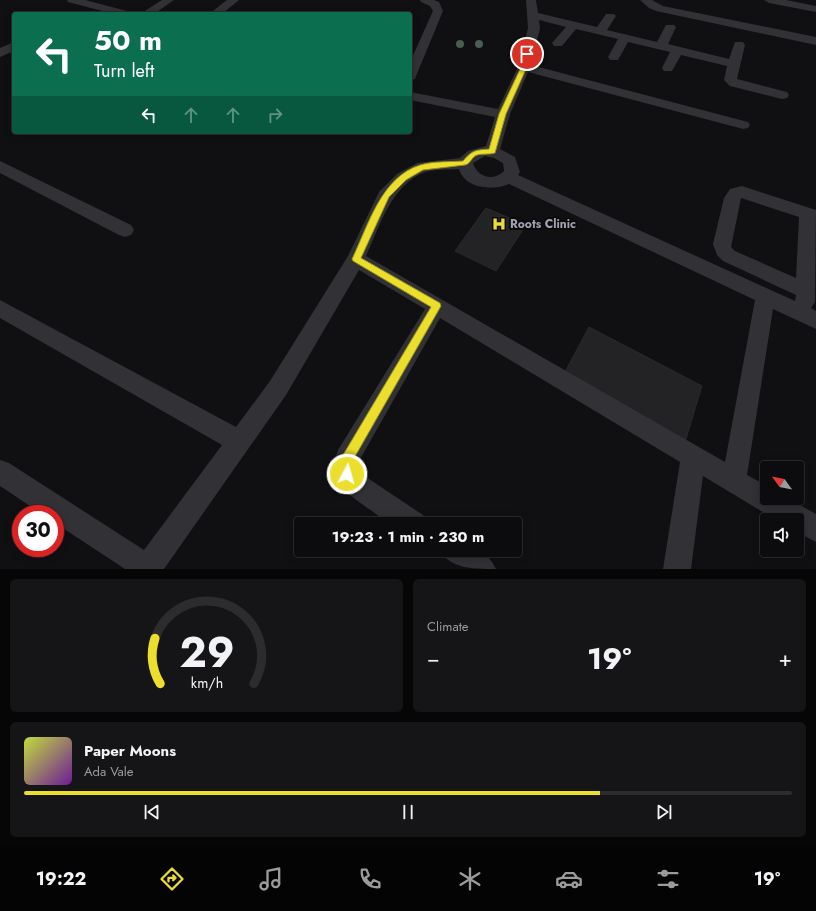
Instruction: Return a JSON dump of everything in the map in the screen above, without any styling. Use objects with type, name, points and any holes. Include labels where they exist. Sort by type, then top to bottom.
[{"type":"street","points":[[72,0],[120,12]]},
{"type":"street","points":[[149,12],[169,0]]},
{"type":"street","points":[[219,12],[234,0]]},
{"type":"street","points":[[412,71],[438,11],[435,4],[425,0]]},
{"type":"street","points":[[492,152],[503,114],[524,67],[534,28],[531,0]]},
{"type":"street","points":[[645,0],[660,9],[816,41]]},
{"type":"street","points":[[769,0],[816,9]]},
{"type":"street","points":[[548,19],[557,8]]},
{"type":"street","points":[[532,15],[734,64]]},
{"type":"street","points":[[600,31],[610,16]]},
{"type":"street","points":[[558,44],[573,25]]},
{"type":"street","points":[[661,46],[670,27]]},
{"type":"street","points":[[614,57],[625,38]]},
{"type":"street","points":[[0,53],[12,42]]},
{"type":"street","points":[[739,46],[730,78],[732,82],[782,95]]},
{"type":"street","points":[[668,68],[677,50]]},
{"type":"street","points":[[524,67],[743,125]]},
{"type":"street","points":[[412,96],[503,114]]},
{"type":"street","points":[[0,472],[147,569],[278,388],[356,259],[386,196],[403,178],[422,167],[465,163],[472,155],[478,152],[492,152],[505,157],[510,161],[512,172],[509,177],[496,183],[480,181],[468,173],[465,163]]},
{"type":"street","points":[[0,166],[125,230]]},
{"type":"street","points":[[509,177],[810,317]]},
{"type":"street","points":[[805,291],[729,256],[723,250],[722,244],[732,198],[736,193],[742,192],[749,194],[812,215],[805,291],[810,317]]},
{"type":"street","points":[[356,259],[816,529]]},
{"type":"street","points":[[734,481],[765,296]]},
{"type":"street","points":[[404,517],[360,488],[347,474],[347,459],[437,306]]},
{"type":"street","points":[[0,308],[239,442]]},
{"type":"street","points":[[676,569],[693,457]]},
{"type":"street","points":[[464,557],[482,569]]},
{"type":"building","points":[[486,208],[526,225],[496,271],[455,251]]},
{"type":"building","points":[[589,327],[702,386],[685,442],[564,374]]},
{"type":"place","name":"Roots Clinic","points":[[499,224]]},
{"type":"route","points":[[347,474],[347,459],[437,306],[356,259],[386,196],[403,178],[422,167],[465,163],[468,158],[478,152],[492,152],[503,114],[524,67],[527,54]]}]
